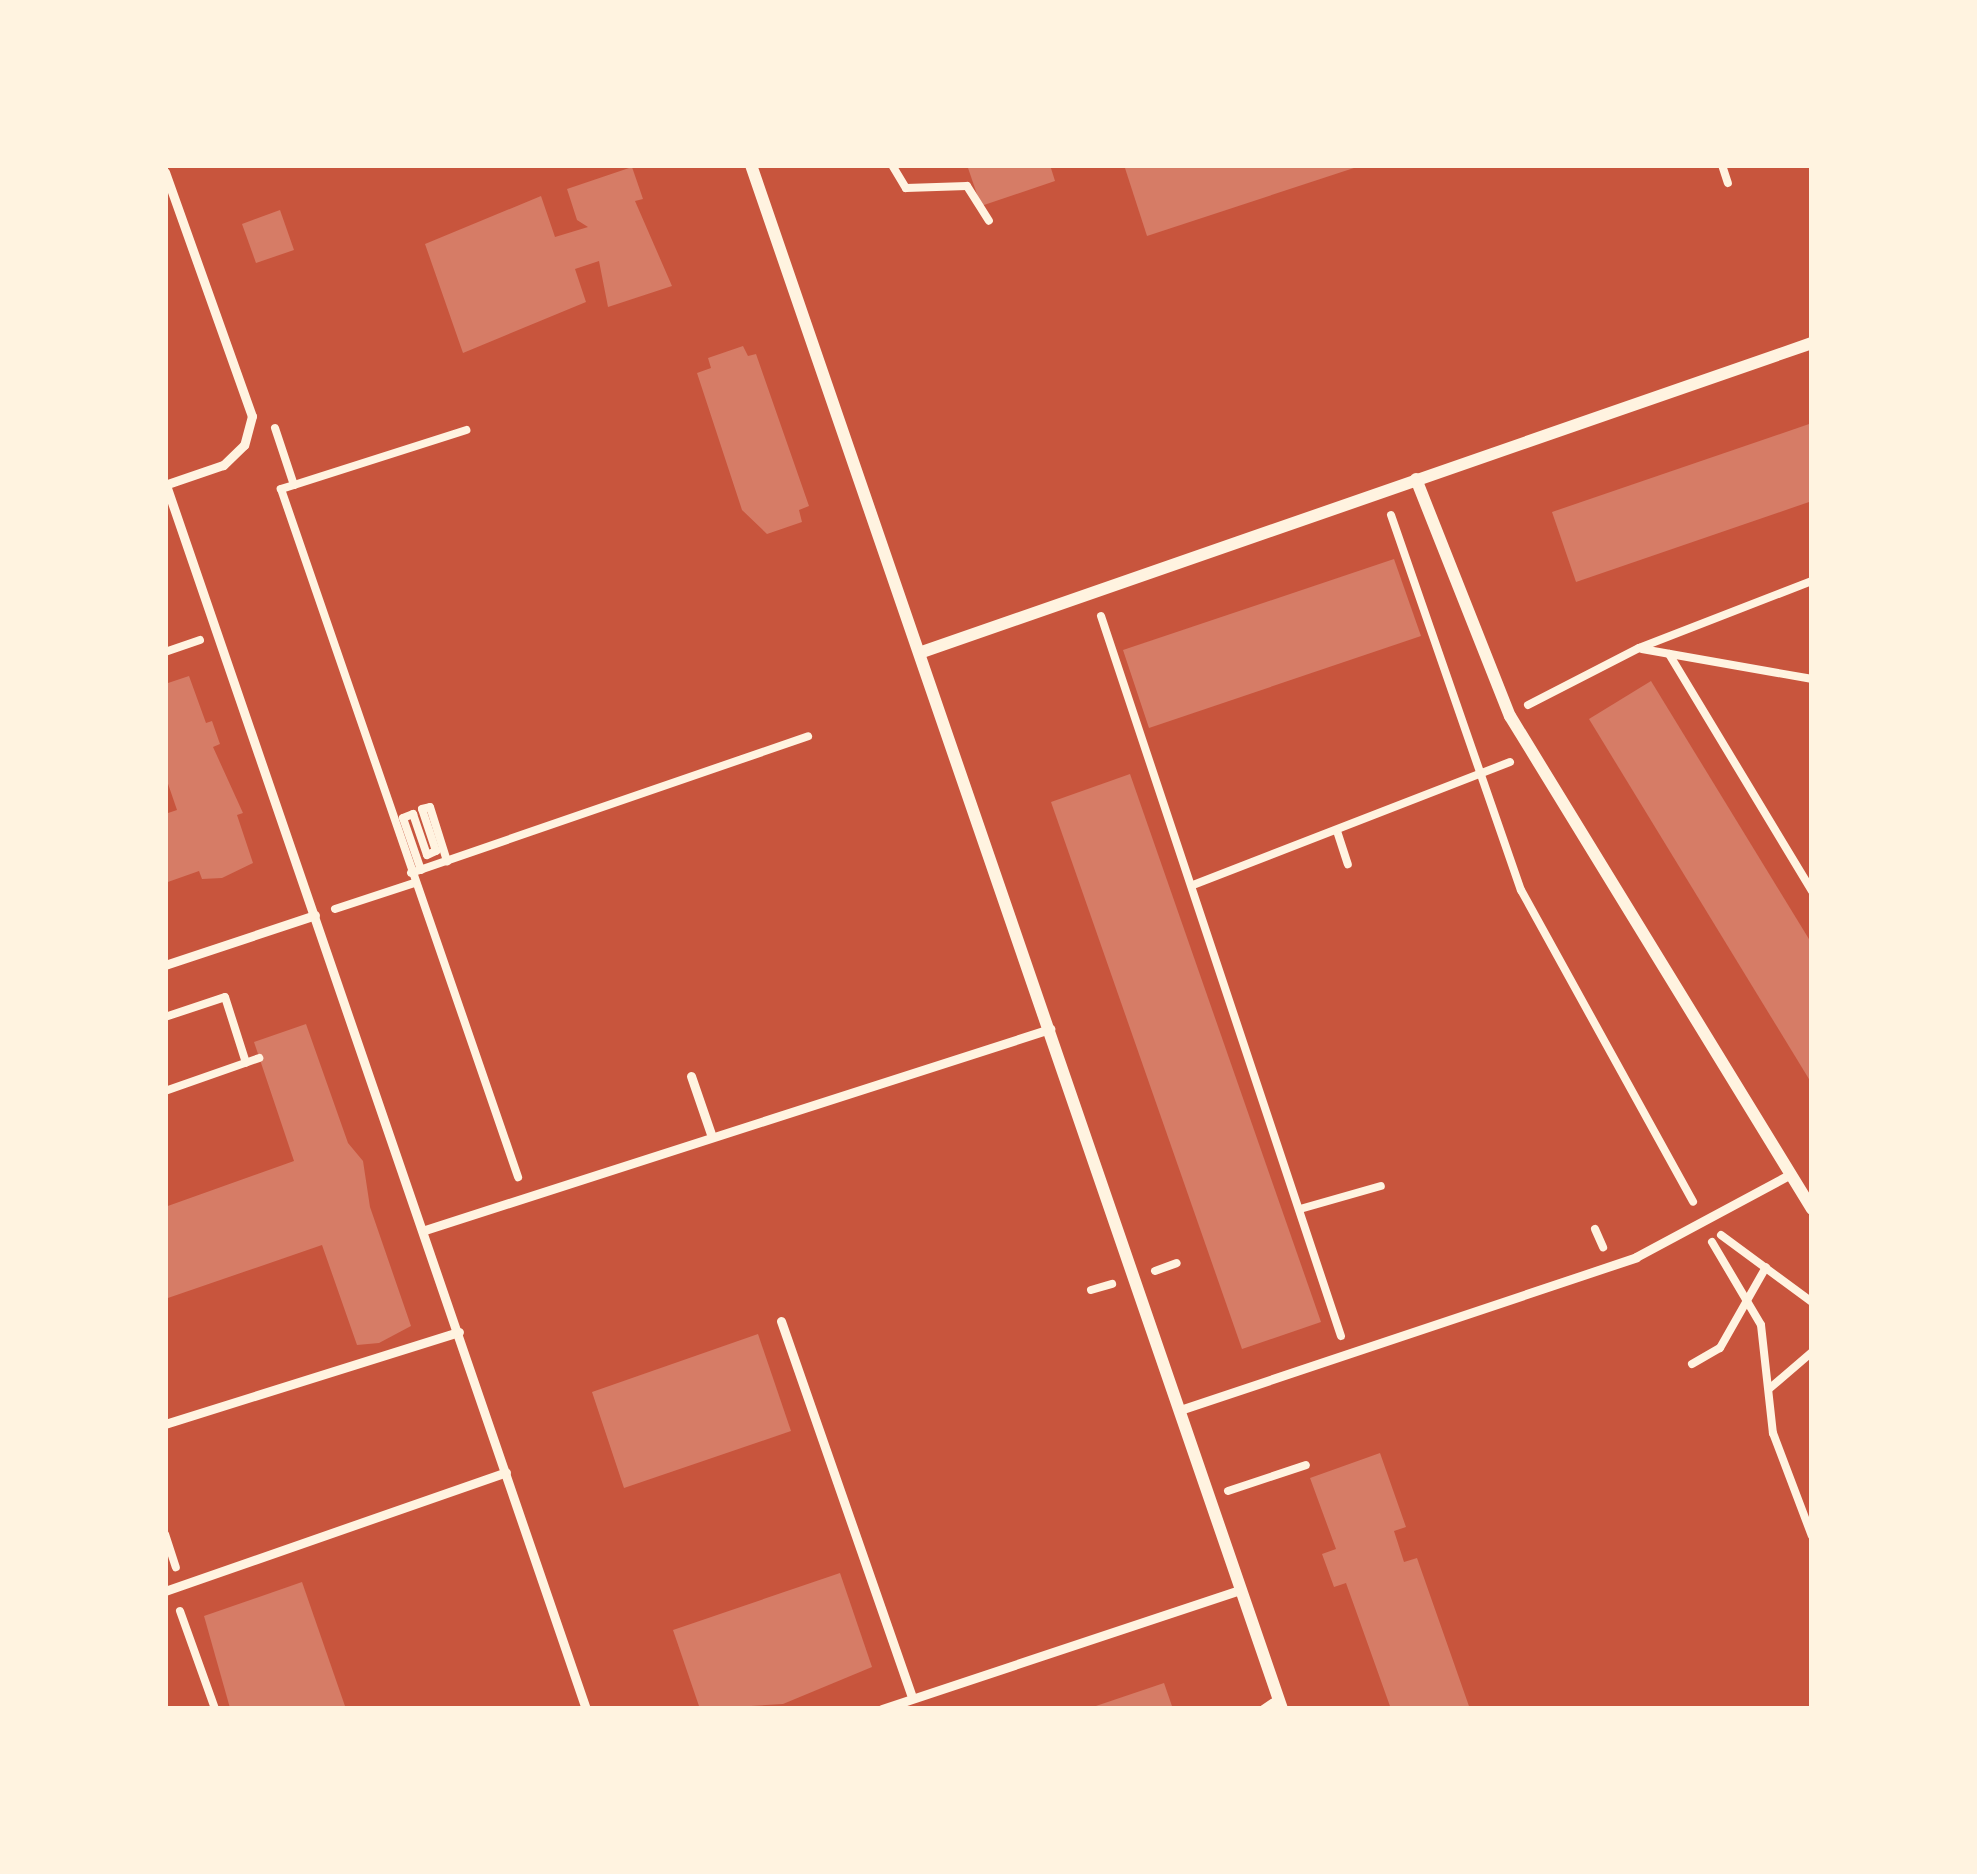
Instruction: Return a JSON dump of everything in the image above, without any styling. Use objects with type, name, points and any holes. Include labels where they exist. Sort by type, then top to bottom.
[{"type":"street","points":[[751,165],[1280,1704]]},
{"type":"street","points":[[922,652],[1812,343]]},
{"type":"street","points":[[1416,479],[1510,716],[1812,1209]]},
{"type":"lane","points":[[165,172],[252,416],[244,445],[223,465],[166,485],[586,1709]]},
{"type":"lane","points":[[165,965],[315,915]]},
{"type":"lane","points":[[425,1230],[711,1134],[885,1086],[1050,1029]]},
{"type":"lane","points":[[691,1076],[711,1134]]},
{"type":"lane","points":[[1180,1410],[1636,1257],[1791,1174]]},
{"type":"lane","points":[[781,1321],[913,1699]]},
{"type":"lane","points":[[165,1424],[459,1332]]},
{"type":"lane","points":[[165,1591],[506,1472]]},
{"type":"lane","points":[[882,1709],[1242,1588]]},
{"type":"lane","points":[[1263,1709],[1280,1704]]},
{"type":"path","points":[[892,165],[906,188],[967,186],[989,221]]},
{"type":"path","points":[[1722,165],[1728,183]]},
{"type":"path","points":[[273,423],[294,485]]},
{"type":"path","points":[[466,430],[281,489],[525,1196]]},
{"type":"path","points":[[1382,491],[1521,890],[1567,986],[1748,1302],[1769,1352],[1772,1433],[1812,1536]]},
{"type":"path","points":[[1510,716],[1639,648],[1812,580]]},
{"type":"path","points":[[1093,592],[1348,1356]]},
{"type":"path","points":[[1639,648],[1812,679]]},
{"type":"path","points":[[1669,654],[1812,891]]},
{"type":"path","points":[[315,915],[447,861],[808,736]]},
{"type":"path","points":[[1192,885],[1480,778],[1530,751]]},
{"type":"path","points":[[415,876],[403,818],[413,814],[427,855],[436,851],[422,809],[430,806],[447,861]]},
{"type":"path","points":[[1337,831],[1348,864]]},
{"type":"path","points":[[165,1017],[225,997],[246,1063]]},
{"type":"path","points":[[165,1091],[259,1058]]},
{"type":"path","points":[[1300,1209],[1381,1186]]},
{"type":"path","points":[[1705,1224],[1812,1302]]},
{"type":"path","points":[[1692,1364],[1720,1348],[1766,1267]]},
{"type":"path","points":[[1769,1389],[1812,1352]]},
{"type":"path","points":[[1209,1497],[1306,1465]]},
{"type":"path","points":[[165,1534],[182,1585],[180,1614],[214,1709]]},
{"type":"building","points":[[967,165],[1050,165],[1055,181],[981,206]]},
{"type":"building","points":[[1124,165],[1360,165],[1360,166],[1147,236]]},
{"type":"building","points":[[632,167],[643,199],[635,201],[672,286],[608,307],[599,261],[575,269],[586,302],[463,353],[425,244],[541,196],[555,237],[588,227],[577,220],[567,189]]},
{"type":"building","points":[[280,210],[294,250],[256,263],[242,224]]},
{"type":"building","points":[[743,346],[748,356],[756,354],[809,506],[799,510],[802,522],[767,534],[742,510],[697,373],[711,368],[708,358]]},
{"type":"building","points":[[1812,423],[1812,501],[1576,582],[1552,512]]},
{"type":"building","points":[[1394,559],[1421,636],[1149,728],[1123,650]]},
{"type":"building","points":[[189,676],[206,723],[212,721],[220,744],[213,747],[243,813],[237,815],[253,863],[222,878],[202,879],[199,871],[165,883],[165,814],[177,810],[165,775],[165,684]]},
{"type":"building","points":[[1651,681],[1812,944],[1812,1084],[1589,719]]},
{"type":"building","points":[[1130,774],[1321,1322],[1242,1349],[1051,802]]},
{"type":"building","points":[[306,1024],[348,1143],[363,1161],[370,1207],[411,1326],[379,1343],[357,1345],[322,1245],[165,1299],[165,1207],[294,1161],[254,1042]]},
{"type":"building","points":[[758,1334],[791,1431],[624,1488],[592,1392]]},
{"type":"building","points":[[1380,1453],[1406,1527],[1394,1531],[1404,1562],[1417,1558],[1470,1709],[1391,1709],[1346,1583],[1334,1587],[1322,1554],[1336,1549],[1310,1478]]},
{"type":"building","points":[[840,1573],[872,1667],[783,1704],[700,1709],[673,1630]]},
{"type":"building","points":[[302,1582],[346,1709],[230,1708],[204,1616]]},
{"type":"building","points":[[1164,1683],[1173,1709],[1090,1709],[1090,1708]]}]
